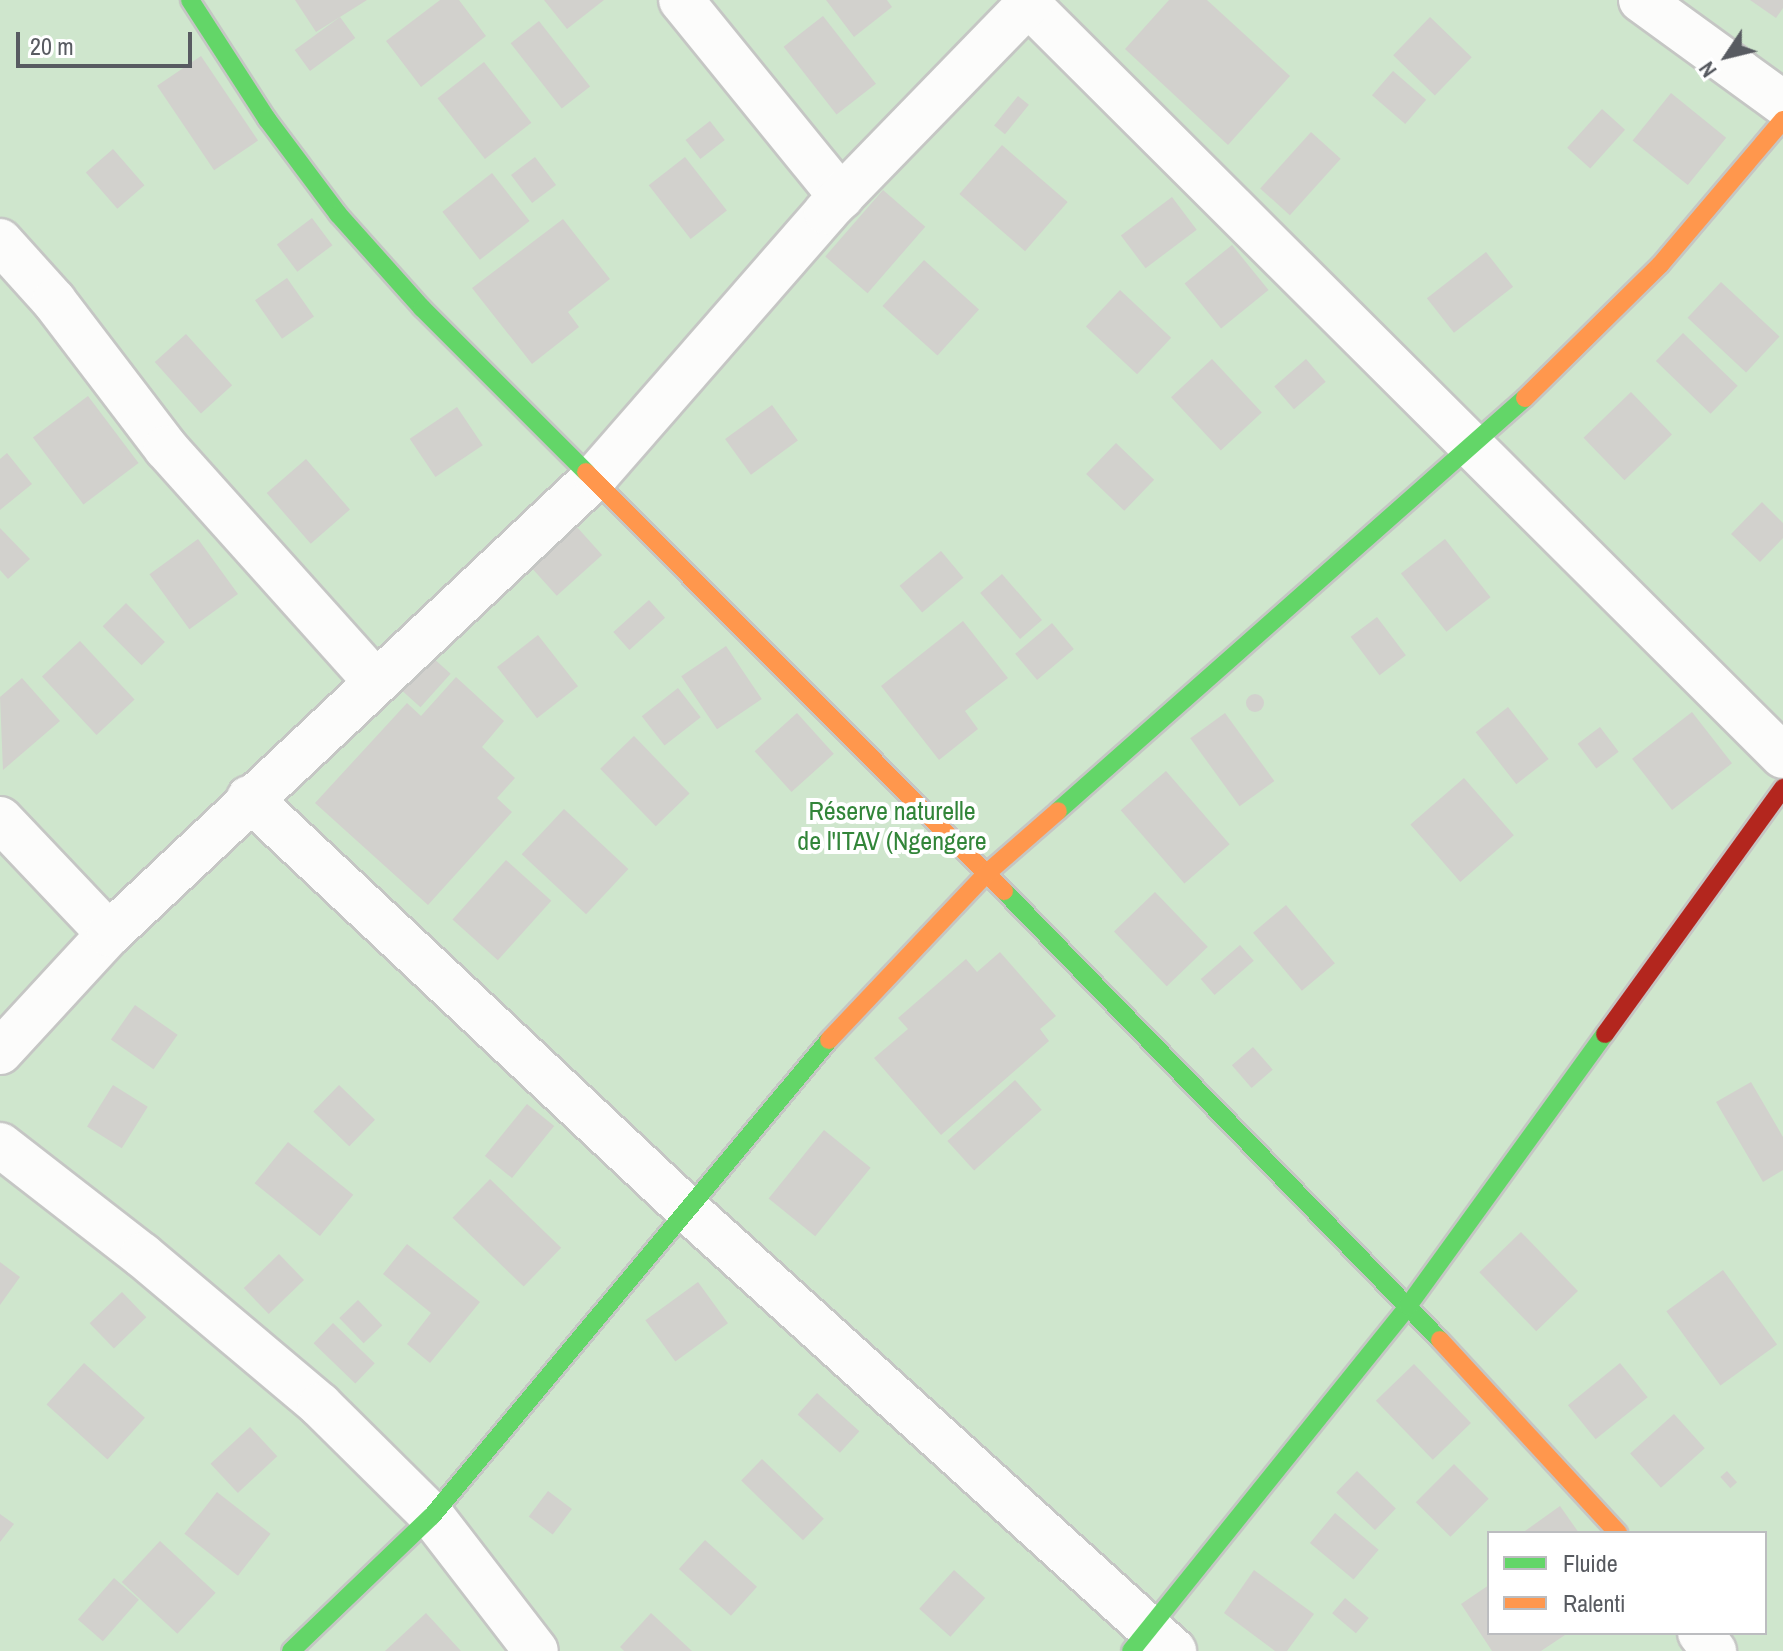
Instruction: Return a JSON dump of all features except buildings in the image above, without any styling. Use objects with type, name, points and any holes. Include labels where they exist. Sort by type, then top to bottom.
[{"type":"street","points":[[190,0],[267,119],[338,214],[422,308],[596,476],[987,873],[1408,1306],[1616,1531]]},
{"type":"street","points":[[681,0],[841,197]]},
{"type":"street","points":[[1641,0],[1783,103]]},
{"type":"street","points":[[0,1052],[109,934],[249,798],[596,476],[841,197],[1028,1],[1783,756]]},
{"type":"street","points":[[291,1651],[432,1516],[839,1028],[987,873],[1474,448],[1660,265],[1783,120]]},
{"type":"street","points":[[0,241],[54,301],[166,448],[374,680]]},
{"type":"street","points":[[249,798],[1151,1643],[1408,1306],[1783,788]]},
{"type":"street","points":[[0,819],[109,934]]},
{"type":"street","points":[[0,1145],[142,1255],[320,1405],[432,1516],[536,1651]]},
{"type":"street","points":[[1702,1635],[1714,1651]]},
{"type":"green space","name":"Réserve naturelle de l'ITAV (Ngengere","points":[[0,0],[1783,0],[1783,1651],[0,1651]]},
{"type":"traffic: fast","points":[[190,0],[267,119],[338,214],[422,308],[586,472]]},
{"type":"traffic: fast","points":[[1058,811],[1525,398]]},
{"type":"traffic: fast","points":[[1004,891],[1440,1340]]},
{"type":"traffic: fast","points":[[1131,1651],[1408,1306],[1605,1034]]},
{"type":"traffic: fast","points":[[291,1651],[432,1516],[829,1040]]},
{"type":"traffic: slow","points":[[1525,398],[1660,265],[1783,120]]},
{"type":"traffic: slow","points":[[586,472],[1004,891]]},
{"type":"traffic: slow","points":[[829,1040],[987,873],[1058,811]]},
{"type":"traffic: slow","points":[[1440,1340],[1616,1531]]},
{"type":"traffic: jam","points":[[1605,1034],[1783,788]]}]
